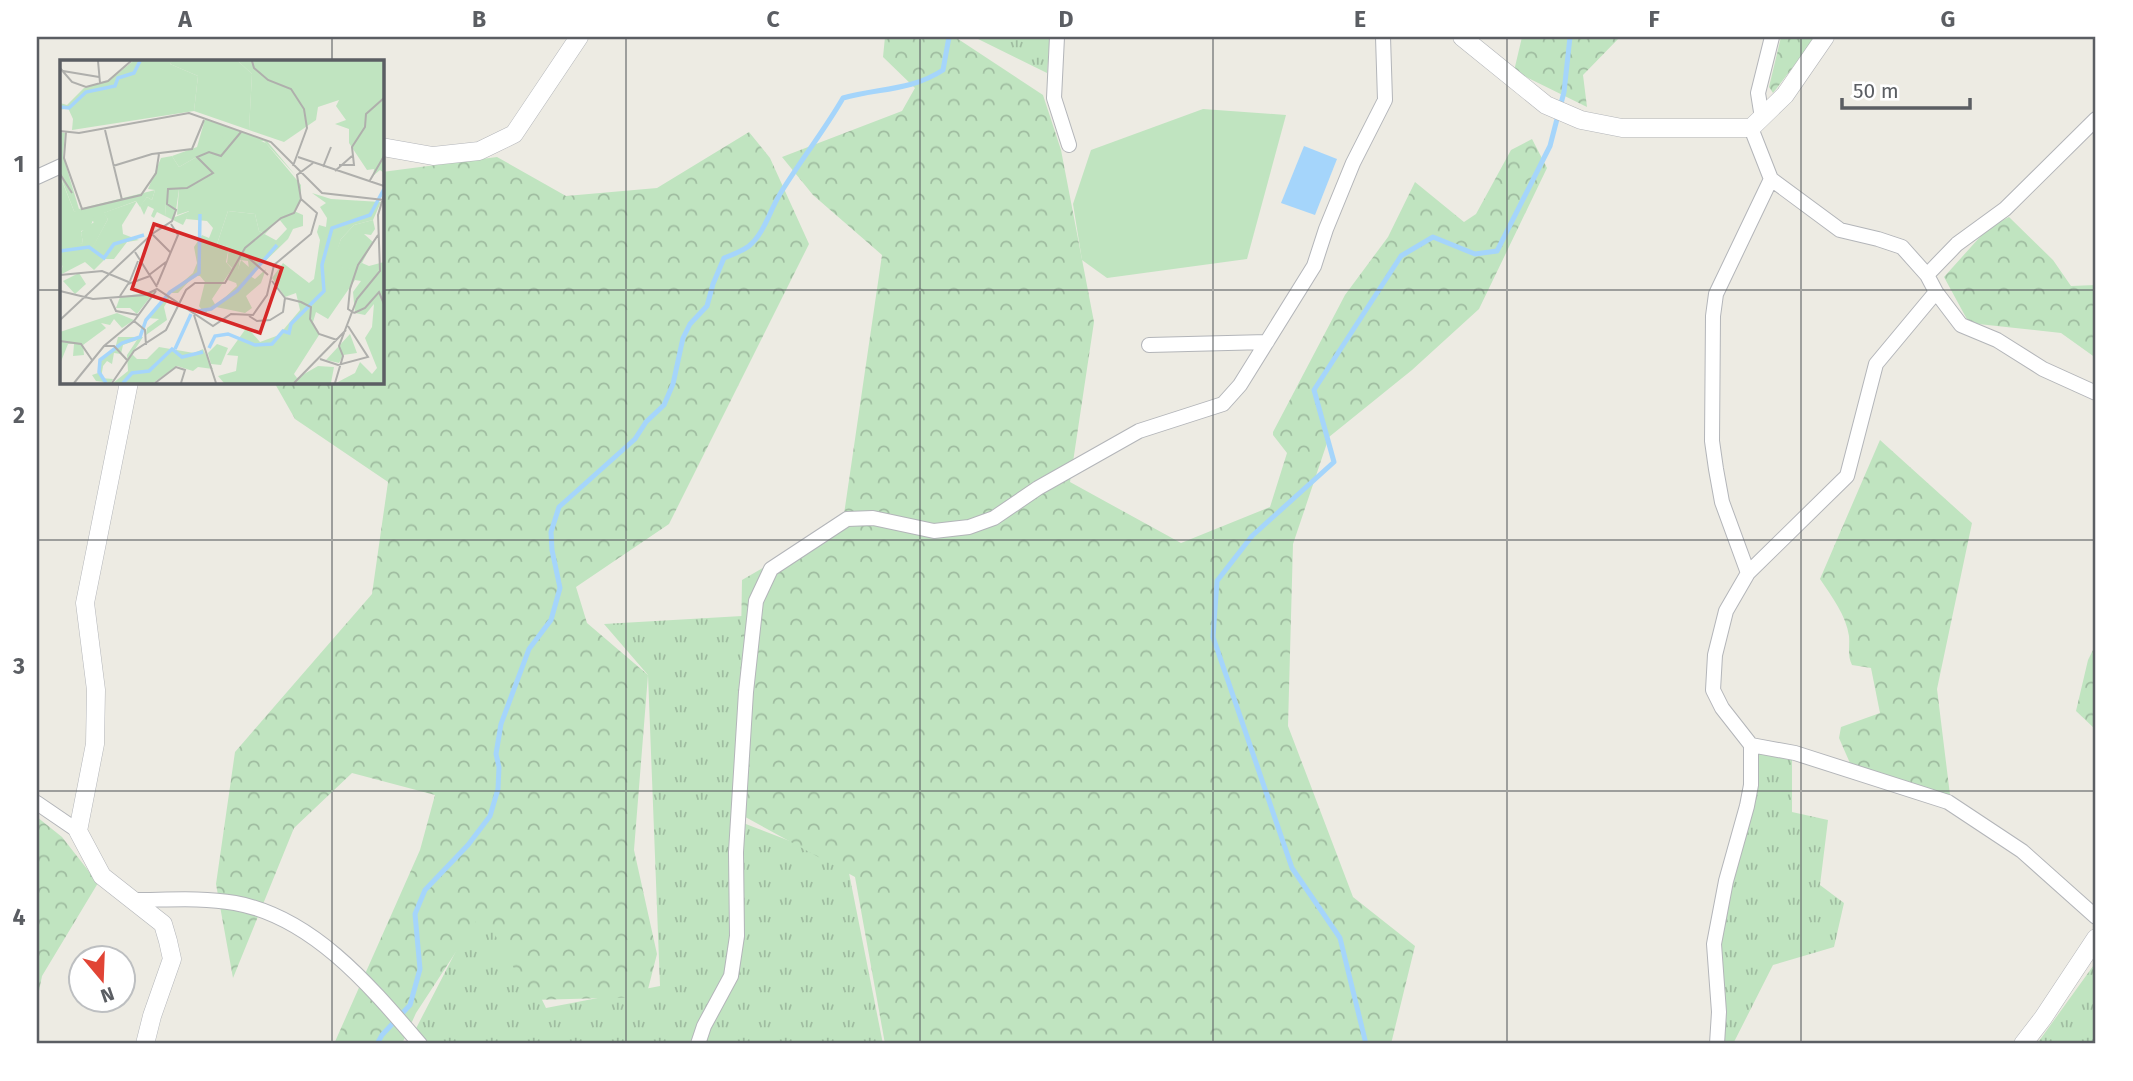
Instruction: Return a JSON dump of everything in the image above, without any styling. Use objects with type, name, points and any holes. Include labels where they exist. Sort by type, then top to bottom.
[{"type":"street","points":[[383,147],[433,156],[479,151],[514,134],[579,37]]},
{"type":"street","points":[[1057,37],[1054,98],[1069,145]]},
{"type":"street","points":[[698,1044],[731,976],[737,936],[736,852],[746,692],[756,601],[771,569],[846,519],[873,518],[934,531],[969,527],[995,518],[1038,488],[1139,431],[1223,404],[1240,385],[1314,266],[1353,163],[1385,100],[1383,37]]},
{"type":"street","points":[[1462,37],[1546,105],[1581,120],[1622,128],[1756,123],[1785,95],[1825,37]]},
{"type":"street","points":[[1772,37],[1758,93],[1756,123],[1771,179],[1840,230],[1902,247],[1927,275],[1936,292],[1961,325],[1997,340],[2043,369],[2096,394]]},
{"type":"street","points":[[1927,275],[1957,244],[2005,209],[2096,119]]},
{"type":"street","points":[[37,177],[60,166]]},
{"type":"street","points":[[1748,573],[1722,502],[1712,441],[1713,316],[1716,294],[1771,179]]},
{"type":"street","points":[[1717,1044],[1719,1013],[1714,944],[1751,785],[1751,745],[1722,709],[1713,690],[1715,655],[1726,611],[1748,573],[1847,476],[1876,364],[1936,292]]},
{"type":"street","points":[[1149,345],[1267,342]]},
{"type":"street","points":[[78,831],[95,744],[96,690],[85,603],[129,383]]},
{"type":"street","points":[[1751,745],[1795,752],[1948,802],[2022,850],[2096,917]]},
{"type":"street","points":[[37,803],[78,831],[102,876],[163,924],[172,959],[145,1044]]},
{"type":"street","points":[[132,900],[211,900],[237,904],[278,917],[343,960],[420,1044]]},
{"type":"street","points":[[2023,1044],[2096,938]]},
{"type":"green space","points":[[885,37],[955,37],[1043,95],[1061,150],[1094,322],[1070,482],[1181,543],[1270,507],[1287,453],[1273,432],[1345,295],[1388,237],[1415,182],[1464,222],[1476,214],[1511,150],[1532,139],[1547,168],[1479,309],[1412,370],[1329,437],[1293,544],[1288,726],[1353,897],[1415,946],[1391,1044],[885,1044],[855,877],[738,813],[742,580],[843,521],[882,255],[813,195],[782,157],[902,111],[915,88],[883,57]]},
{"type":"green space","points":[[974,37],[1050,37],[1047,73]]},
{"type":"green space","points":[[1522,37],[1620,37],[1583,75],[1587,107],[1514,71]]},
{"type":"green space","points":[[1781,37],[1816,37],[1773,93],[1769,87]]},
{"type":"green space","points":[[1203,109],[1286,115],[1247,259],[1107,278],[1082,260],[1073,204],[1091,150]]},
{"type":"green space","points":[[749,132],[770,158],[809,244],[669,524],[576,587],[587,623],[648,675],[634,850],[657,954],[646,997],[532,1000],[482,912],[416,1013],[402,1044],[334,1044],[420,850],[435,795],[352,773],[294,828],[233,978],[216,884],[235,752],[372,594],[388,482],[295,419],[275,383],[383,383],[383,172],[497,157],[566,196],[657,188]]},
{"type":"green space","points":[[2009,217],[2053,260],[2071,286],[2096,285],[2096,358],[2061,333],[1969,323],[1944,277],[1988,228]]},
{"type":"green space","points":[[1880,440],[1972,523],[1937,689],[1950,795],[1853,770],[1839,738],[1841,727],[1880,713],[1871,668],[1852,665],[1845,621],[1820,579]]},
{"type":"green space","points":[[742,616],[738,821],[847,863],[883,1044],[408,1044],[488,889],[546,1008],[660,986],[648,675],[604,624]]},
{"type":"green space","points":[[2096,644],[2095,729],[2076,711],[2088,660]]},
{"type":"green space","points":[[1753,748],[1792,752],[1792,812],[1828,820],[1820,885],[1844,903],[1834,947],[1773,965],[1733,1044],[1717,1044],[1715,958]]},
{"type":"green space","points":[[37,817],[62,837],[98,883],[42,976],[37,1001]]},
{"type":"green space","points":[[2096,962],[2096,1044],[2044,1044],[2039,1041]]},
{"type":"water","points":[[1304,146],[1337,159],[1315,215],[1281,203]]},
{"type":"waterway","points":[[377,1044],[410,1005],[420,969],[415,914],[425,890],[468,845],[490,816],[498,789],[499,767],[496,754],[501,724],[529,649],[551,620],[560,588],[551,532],[559,507],[635,439],[646,422],[664,405],[673,384],[683,338],[690,324],[707,306],[724,258],[746,248],[759,235],[780,194],[843,98],[907,85],[931,77],[943,70],[949,37]]},
{"type":"waterway","points":[[1366,1044],[1340,938],[1292,868],[1213,637],[1217,581],[1252,536],[1334,462],[1314,390],[1401,256],[1433,237],[1475,254],[1497,251],[1550,146],[1564,92],[1570,37]]}]
